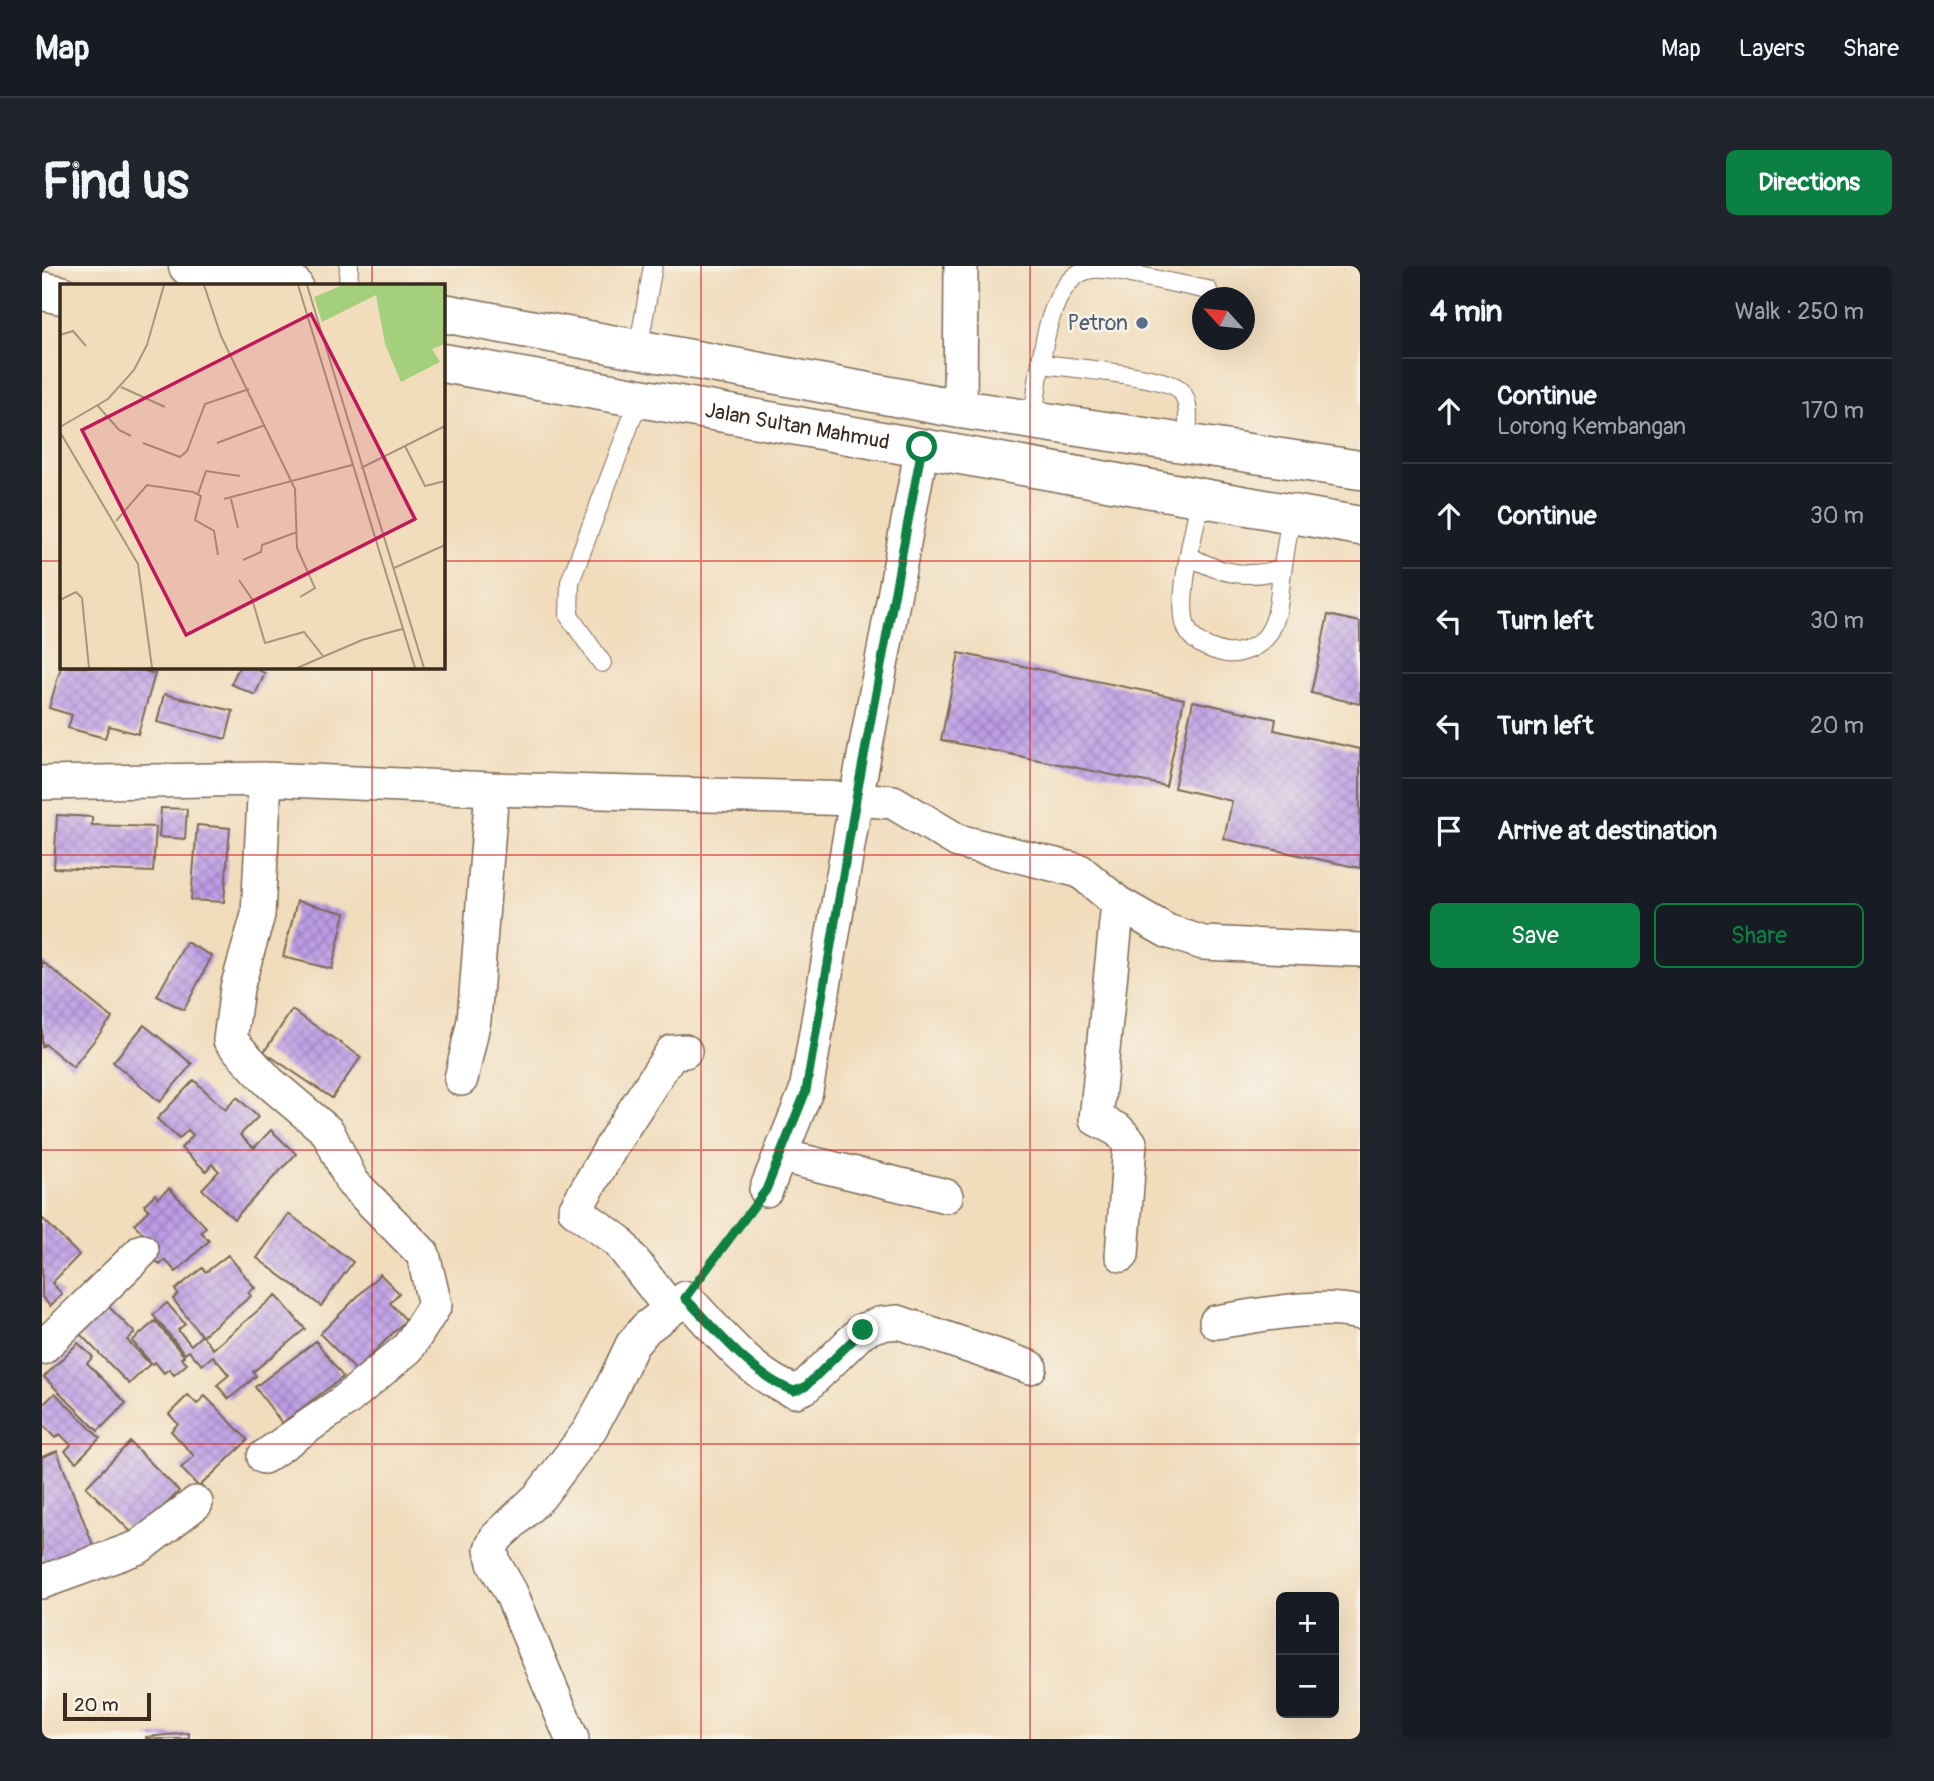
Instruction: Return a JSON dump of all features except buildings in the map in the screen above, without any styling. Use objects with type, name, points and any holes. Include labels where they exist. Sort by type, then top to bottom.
[{"type":"highway","points":[[188,266],[287,284]]},
{"type":"highway","points":[[42,291],[60,295]]},
{"type":"highway","points":[[444,313],[960,409],[1360,470]]},
{"type":"highway","name":"Jalan Sultan Mahmud","points":[[444,363],[1360,526]]},
{"type":"street","points":[[960,409],[961,266]]},
{"type":"street","points":[[766,1190],[806,1091],[856,799],[922,447]]},
{"type":"street","points":[[264,1457],[345,1400],[408,1348],[435,1305],[423,1254],[352,1182],[328,1132],[269,1082],[230,1040],[237,988],[258,915],[265,779]]},
{"type":"street","points":[[42,783],[265,779],[893,802],[958,841],[1080,871],[1118,903],[1167,930],[1203,943],[1360,950]]},
{"type":"street","points":[[461,1079],[474,1020],[492,789]]},
{"type":"street","points":[[1118,903],[1096,1119],[1118,1130],[1130,1143],[1122,1255]]},
{"type":"street","points":[[685,1051],[672,1052],[617,1137],[575,1210],[618,1241],[678,1303],[782,1387],[794,1391],[805,1387],[863,1330],[879,1324],[898,1322],[1030,1367]]},
{"type":"street","points":[[782,1156],[946,1196]]},
{"type":"street","points":[[42,1349],[142,1251]]},
{"type":"street","points":[[572,1739],[511,1593],[494,1563],[491,1549],[496,1538],[540,1496],[589,1431],[632,1345],[646,1328],[678,1303]]},
{"type":"street","points":[[1216,1322],[1284,1311],[1346,1310],[1360,1313]]},
{"type":"street","points":[[42,1582],[139,1547],[196,1503]]},
{"type":"lane","points":[[348,284],[349,266]]},
{"type":"lane","points":[[638,350],[653,266]]},
{"type":"lane","points":[[1034,420],[1055,301],[1073,279],[1090,269],[1108,270],[1193,287]]},
{"type":"lane","points":[[1042,364],[1173,384],[1181,390],[1186,399],[1187,443]]},
{"type":"lane","points":[[602,663],[569,616],[570,582],[640,397]]},
{"type":"lane","points":[[1201,497],[1189,556],[1184,616],[1187,630],[1198,642],[1216,651],[1231,654],[1246,651],[1267,637],[1277,616],[1291,514]]},
{"type":"lane","points":[[1189,556],[1213,568],[1238,574],[1255,575],[1282,569]]},
{"type":"path","points":[[678,1303],[766,1190]]},
{"type":"place","name":"Petron","points":[[1142,323]]},
{"type":"route","points":[[863,1330],[805,1387],[794,1391],[782,1387],[754,1367],[685,1298],[766,1190],[806,1091],[856,799],[922,447]]}]
